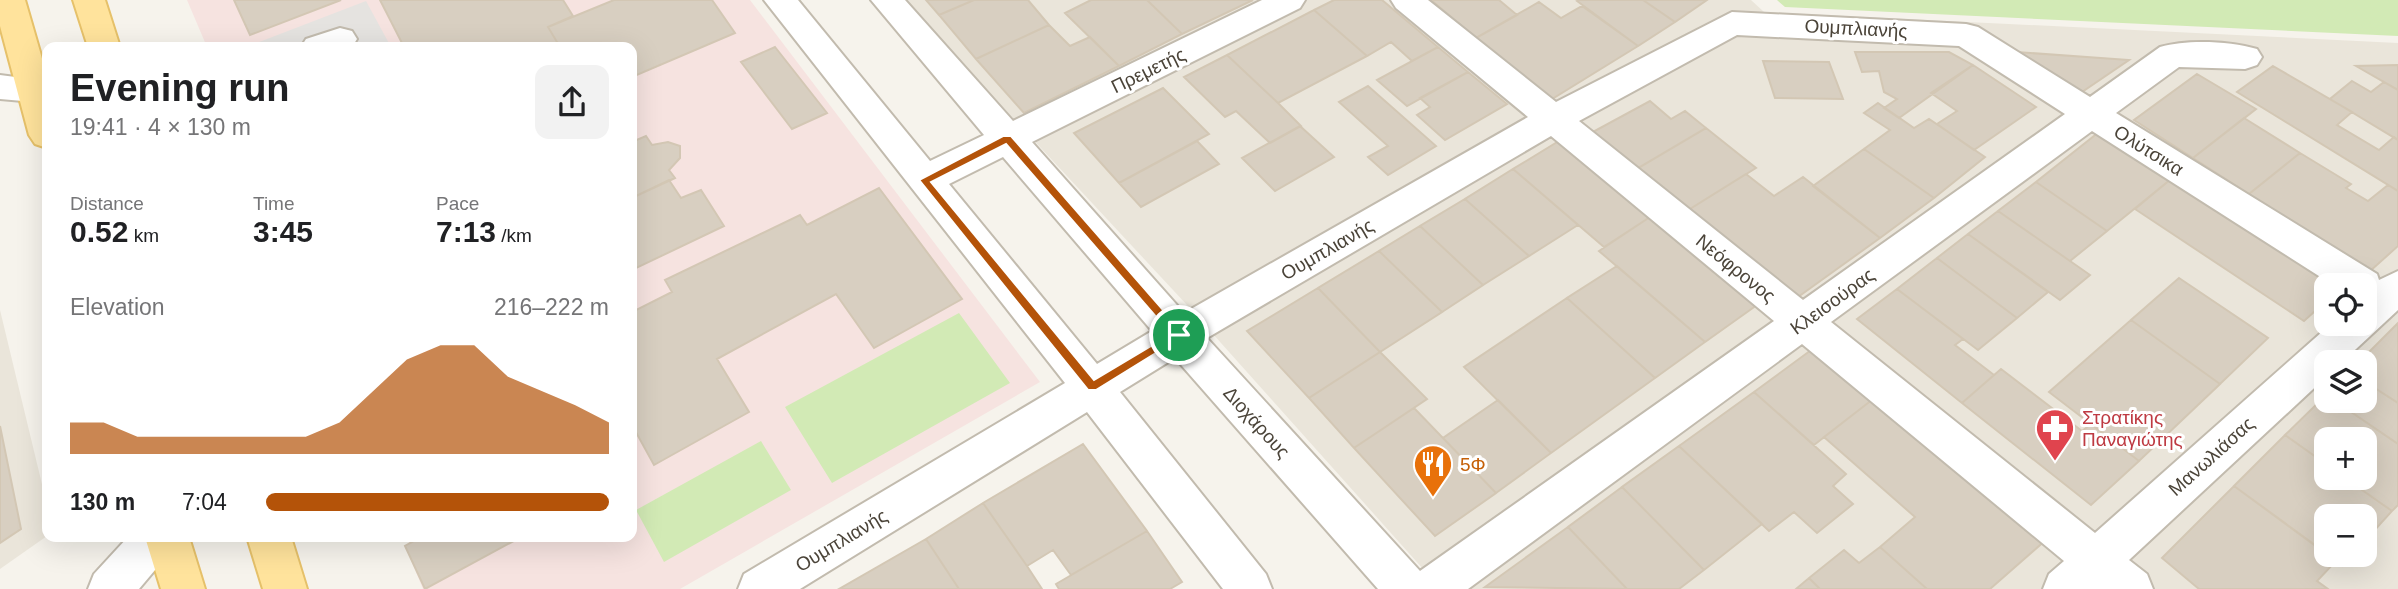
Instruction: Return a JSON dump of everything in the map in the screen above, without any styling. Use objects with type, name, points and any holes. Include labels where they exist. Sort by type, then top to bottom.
[{"type":"main road","points":[[9,0],[42,118]]},
{"type":"main road","points":[[89,0],[102,42]]},
{"type":"main road","points":[[169,542],[183,589]]},
{"type":"main road","points":[[271,542],[285,589]]},
{"type":"street","points":[[780,0],[1092,387],[1250,589]]},
{"type":"street","name":"Διοχάρους","points":[[887,0],[1179,335],[1407,589]]},
{"type":"street","name":"Πρεμετής","points":[[924,180],[1289,0]]},
{"type":"street","name":"Νεόφρονος","points":[[1406,0],[2131,589]]},
{"type":"street","points":[[1759,0],[1787,25]]},
{"type":"street","name":"Ουμπλιανής","points":[[760,589],[1179,335],[1553,119],[1732,23],[1929,32]]},
{"type":"street","name":"Ολύτσικα","points":[[1929,32],[1966,35],[2091,113],[2334,273]]},
{"type":"street","name":"Κλεισούρας","points":[[1432,589],[2172,55],[2245,57]]},
{"type":"street","points":[[0,88],[34,90]]},
{"type":"street","name":"Μανωλιάσας","points":[[2065,589],[2338,336]]},
{"type":"street","points":[[110,589],[152,542]]},
{"type":"shaded area","points":[[187,0],[750,0],[1040,382],[680,589],[423,589],[405,546],[409,542],[637,542],[637,42],[205,42]]},
{"type":"shaded area","points":[[903,0],[1751,0],[1764,12],[2398,43],[2398,589],[1441,589],[1187,305]]},
{"type":"shaded area","points":[[366,1],[388,42],[259,42]]},
{"type":"shaded area","points":[[0,310],[42,484],[42,540],[0,569]]},
{"type":"green space","points":[[1777,0],[2398,0],[2398,36],[1785,7]]},
{"type":"green space","points":[[959,313],[1010,383],[832,483],[785,407]]},
{"type":"green space","points":[[761,441],[791,490],[664,562],[637,509]]},
{"type":"building","points":[[234,0],[341,0],[250,35]]},
{"type":"building","points":[[380,0],[563,0],[573,16],[548,27],[557,42],[401,42]]},
{"type":"building","points":[[614,0],[712,0],[735,33],[637,75],[637,42],[557,42],[548,27]]},
{"type":"building","points":[[926,0],[974,0],[939,15]]},
{"type":"building","points":[[974,0],[1028,0],[1049,25],[976,59],[939,15]]},
{"type":"building","points":[[1091,0],[1147,0],[1182,34],[1119,66],[1065,13]]},
{"type":"building","points":[[1147,0],[1253,0],[1182,34]]},
{"type":"building","points":[[1334,0],[1382,0],[1438,47],[1412,61],[1391,42],[1367,56],[1314,10]]},
{"type":"building","points":[[1431,0],[1499,0],[1517,15],[1476,38]]},
{"type":"building","points":[[1643,0],[1675,22],[1638,46],[1577,1]]},
{"type":"building","points":[[1643,0],[1707,0],[1675,22]]},
{"type":"building","points":[[1539,2],[1561,18],[1582,6],[1638,46],[1552,99],[1476,38]]},
{"type":"building","points":[[1314,10],[1367,56],[1278,103],[1227,55]]},
{"type":"building","points":[[1049,25],[1070,46],[1090,37],[1119,66],[1024,113],[976,59]]},
{"type":"building","points":[[775,47],[827,113],[792,129],[741,62]]},
{"type":"building","points":[[1438,47],[1468,72],[1407,106],[1377,80]]},
{"type":"building","points":[[2002,51],[2129,60],[2076,96]]},
{"type":"building","points":[[1855,52],[1949,52],[1973,65],[1899,118],[1884,108],[1897,99],[1884,92],[1879,71],[1862,72]]},
{"type":"building","points":[[1227,55],[1301,126],[1270,143],[1236,111],[1225,117],[1184,77]]},
{"type":"building","points":[[1763,61],[1829,62],[1843,99],[1775,98]]},
{"type":"building","points":[[1973,65],[2036,107],[1974,150],[1937,124],[1957,111],[1931,93]]},
{"type":"building","points":[[2398,65],[2398,90],[2356,66]]},
{"type":"building","points":[[2273,66],[2352,112],[2337,125],[2379,150],[2394,137],[2398,140],[2398,191],[2237,92]]},
{"type":"building","points":[[1468,72],[1507,104],[1445,140],[1417,115],[1430,107],[1420,98]]},
{"type":"building","points":[[2197,74],[2256,109],[2193,158],[2134,120]]},
{"type":"building","points":[[2352,81],[2371,92],[2384,82],[2398,90],[2398,140],[2330,99]]},
{"type":"building","points":[[1368,86],[1436,146],[1388,175],[1368,157],[1388,146],[1339,102]]},
{"type":"building","points":[[1163,88],[1209,134],[1119,183],[1074,133]]},
{"type":"building","points":[[1650,101],[1671,119],[1685,111],[1706,128],[1635,170],[1591,133]]},
{"type":"building","points":[[1878,103],[1914,128],[1929,119],[1985,157],[1934,198],[1864,149],[1890,130],[1864,113]]},
{"type":"building","points":[[2244,118],[2300,153],[2249,194],[2193,158]]},
{"type":"building","points":[[1300,126],[1334,157],[1275,191],[1242,158]]},
{"type":"building","points":[[1706,128],[1756,168],[1685,212],[1635,170]]},
{"type":"building","points":[[2099,132],[2171,179],[2107,231],[2036,182]]},
{"type":"building","points":[[646,136],[652,145],[668,142],[680,146],[680,158],[669,170],[675,178],[637,196],[637,140]]},
{"type":"building","points":[[1197,141],[1219,164],[1141,207],[1119,183]]},
{"type":"building","points":[[1559,141],[1650,217],[1604,247],[1513,169]]},
{"type":"building","points":[[1864,149],[1934,198],[1880,238],[1813,186]]},
{"type":"building","points":[[2300,153],[2351,184],[2346,188],[2368,201],[2388,185],[2398,191],[2398,246],[2369,272],[2249,194]]},
{"type":"building","points":[[1513,169],[1578,225],[1529,256],[1465,199]]},
{"type":"building","points":[[1746,174],[1774,196],[1803,177],[1880,238],[1791,302],[1685,212]]},
{"type":"building","points":[[2171,179],[2318,273],[2314,273],[2314,312],[2304,321],[2135,209]]},
{"type":"building","points":[[669,180],[681,198],[701,190],[724,226],[637,268],[637,196]]},
{"type":"building","points":[[2036,182],[2107,231],[2070,261],[1998,211]]},
{"type":"building","points":[[879,188],[962,299],[874,348],[836,294],[717,359],[749,412],[654,465],[637,434],[637,310],[672,292],[665,280],[800,215],[807,225]]},
{"type":"building","points":[[1465,199],[1529,256],[1483,285],[1420,226]]},
{"type":"building","points":[[1998,211],[2090,275],[2060,300],[1968,234]]},
{"type":"building","points":[[1650,217],[1757,305],[1705,342],[1599,251]]},
{"type":"building","points":[[1420,226],[1483,285],[1442,312],[1379,251]]},
{"type":"building","points":[[1968,234],[2048,292],[2017,318],[1937,258]]},
{"type":"building","points":[[1379,251],[1442,312],[1380,352],[1318,288]]},
{"type":"building","points":[[1937,258],[2017,318],[1978,350],[1897,289]]},
{"type":"building","points":[[1617,266],[1705,342],[1655,378],[1567,298]]},
{"type":"building","points":[[2179,278],[2268,338],[2220,384],[2131,320]]},
{"type":"building","points":[[1318,288],[1380,352],[1309,398],[1247,331]]},
{"type":"building","points":[[1897,289],[1963,339],[1955,345],[1994,375],[1962,403],[1857,319]]},
{"type":"building","points":[[1567,298],[1655,378],[1551,453],[1464,367]]},
{"type":"building","points":[[2131,320],[2220,384],[2139,461],[2049,392]]},
{"type":"building","points":[[2398,323],[2398,403],[2377,389],[2377,350],[2371,350]]},
{"type":"building","points":[[1818,345],[1877,396],[1814,445],[1754,392]]},
{"type":"building","points":[[1380,352],[1427,399],[1354,448],[1309,398]]},
{"type":"building","points":[[2001,369],[2082,431],[2091,424],[2139,461],[2091,505],[1962,403]]},
{"type":"building","points":[[2377,389],[2398,403],[2398,444],[2377,427],[2353,413],[2377,413]]},
{"type":"building","points":[[1754,392],[1846,474],[1833,486],[1853,504],[1817,533],[1794,512],[1769,531],[1679,446]]},
{"type":"building","points":[[1877,396],[2047,539],[1990,589],[1927,589],[1880,547],[1915,517],[1824,437]]},
{"type":"building","points":[[1498,400],[1551,453],[1496,493],[1443,438]]},
{"type":"building","points":[[2314,407],[2314,413],[2353,413],[2373,427],[2314,427],[2314,456],[2285,435]]},
{"type":"building","points":[[1414,408],[1496,493],[1435,536],[1354,448]]},
{"type":"building","points":[[0,426],[21,529],[0,543]]},
{"type":"building","points":[[2377,430],[2398,444],[2398,505],[2392,511],[2362,490],[2377,490]]},
{"type":"building","points":[[2285,435],[2314,456],[2314,490],[2362,490],[2392,511],[2377,528],[2377,504],[2314,504],[2314,544],[2234,486]]},
{"type":"building","points":[[1083,444],[1147,531],[1071,575],[1053,550],[1027,566],[983,503]]},
{"type":"building","points":[[1679,446],[1762,524],[1704,570],[1622,487]]},
{"type":"building","points":[[2234,486],[2314,545],[2314,567],[2330,567],[2317,581],[2328,589],[2199,589],[2162,558]]},
{"type":"building","points":[[1622,487],[1704,570],[1679,589],[1627,589],[1568,527]]},
{"type":"building","points":[[983,503],[1042,589],[959,589],[926,539]]},
{"type":"building","points":[[1568,527],[1627,589],[1485,587]]},
{"type":"building","points":[[1147,531],[1182,582],[1170,589],[1059,589],[1056,584]]},
{"type":"building","points":[[926,539],[959,589],[839,589]]},
{"type":"building","points":[[412,542],[512,542],[425,589],[405,546]]},
{"type":"building","points":[[1880,547],[1927,589],[1820,589],[1809,578],[1844,550],[1859,563]]},
{"type":"building","points":[[1809,578],[1820,589],[1796,589]]},
{"type":"place","name":"Στρατίκης Παναγιώτης","points":[[2055,462]]},
{"type":"place","name":"5Φ","points":[[1433,498]]},
{"type":"route","points":[[1007,139],[1179,335],[1092,387],[924,180],[1007,139]]}]
